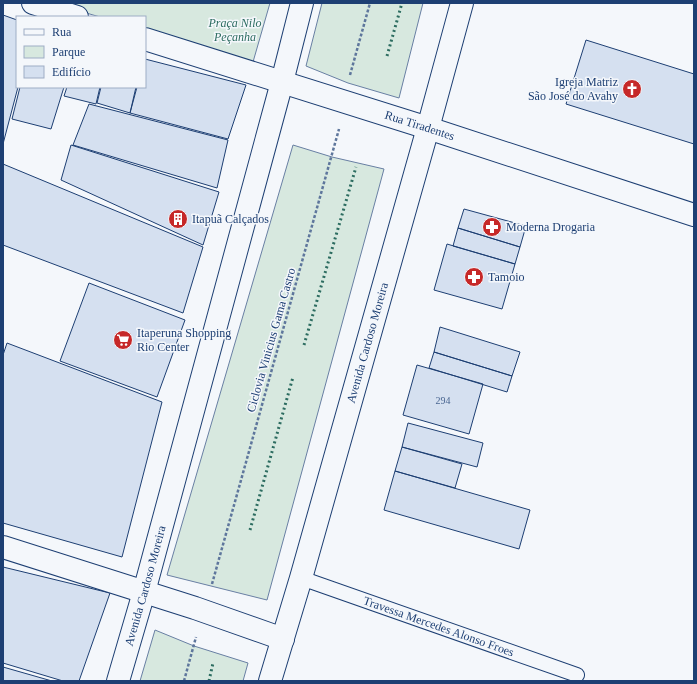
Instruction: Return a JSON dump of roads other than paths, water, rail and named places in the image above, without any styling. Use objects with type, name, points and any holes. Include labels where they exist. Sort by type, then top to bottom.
[{"type":"main road","points":[[33,3],[74,16]]},
{"type":"main road","name":"Avenida Cardoso Moreira","points":[[118,681],[144,592],[302,3]]},
{"type":"main road","name":"Avenida Cardoso Moreira","points":[[270,681],[301,578],[462,3]]},
{"type":"main road","name":"Rua Tiradentes","points":[[146,39],[428,128],[694,215]]},
{"type":"main road","points":[[3,547],[203,611],[283,639]]},
{"type":"lane","name":"Travessa Mercedes Alonso Froes","points":[[301,578],[577,675]]},
{"type":"place","name":"Igreja Matriz São José do Avahy","points":[[632,89]]},
{"type":"place","name":"Itapuã Calçados","points":[[178,219]]},
{"type":"place","name":"Moderna Drogaria","points":[[492,227]]},
{"type":"place","name":"Tamoio","points":[[474,277]]},
{"type":"place","name":"Itaperuna Shopping Rio Center","points":[[123,340]]},
{"type":"park label","name":"Praça Nilo Peçanha","points":[[235,30]]}]
